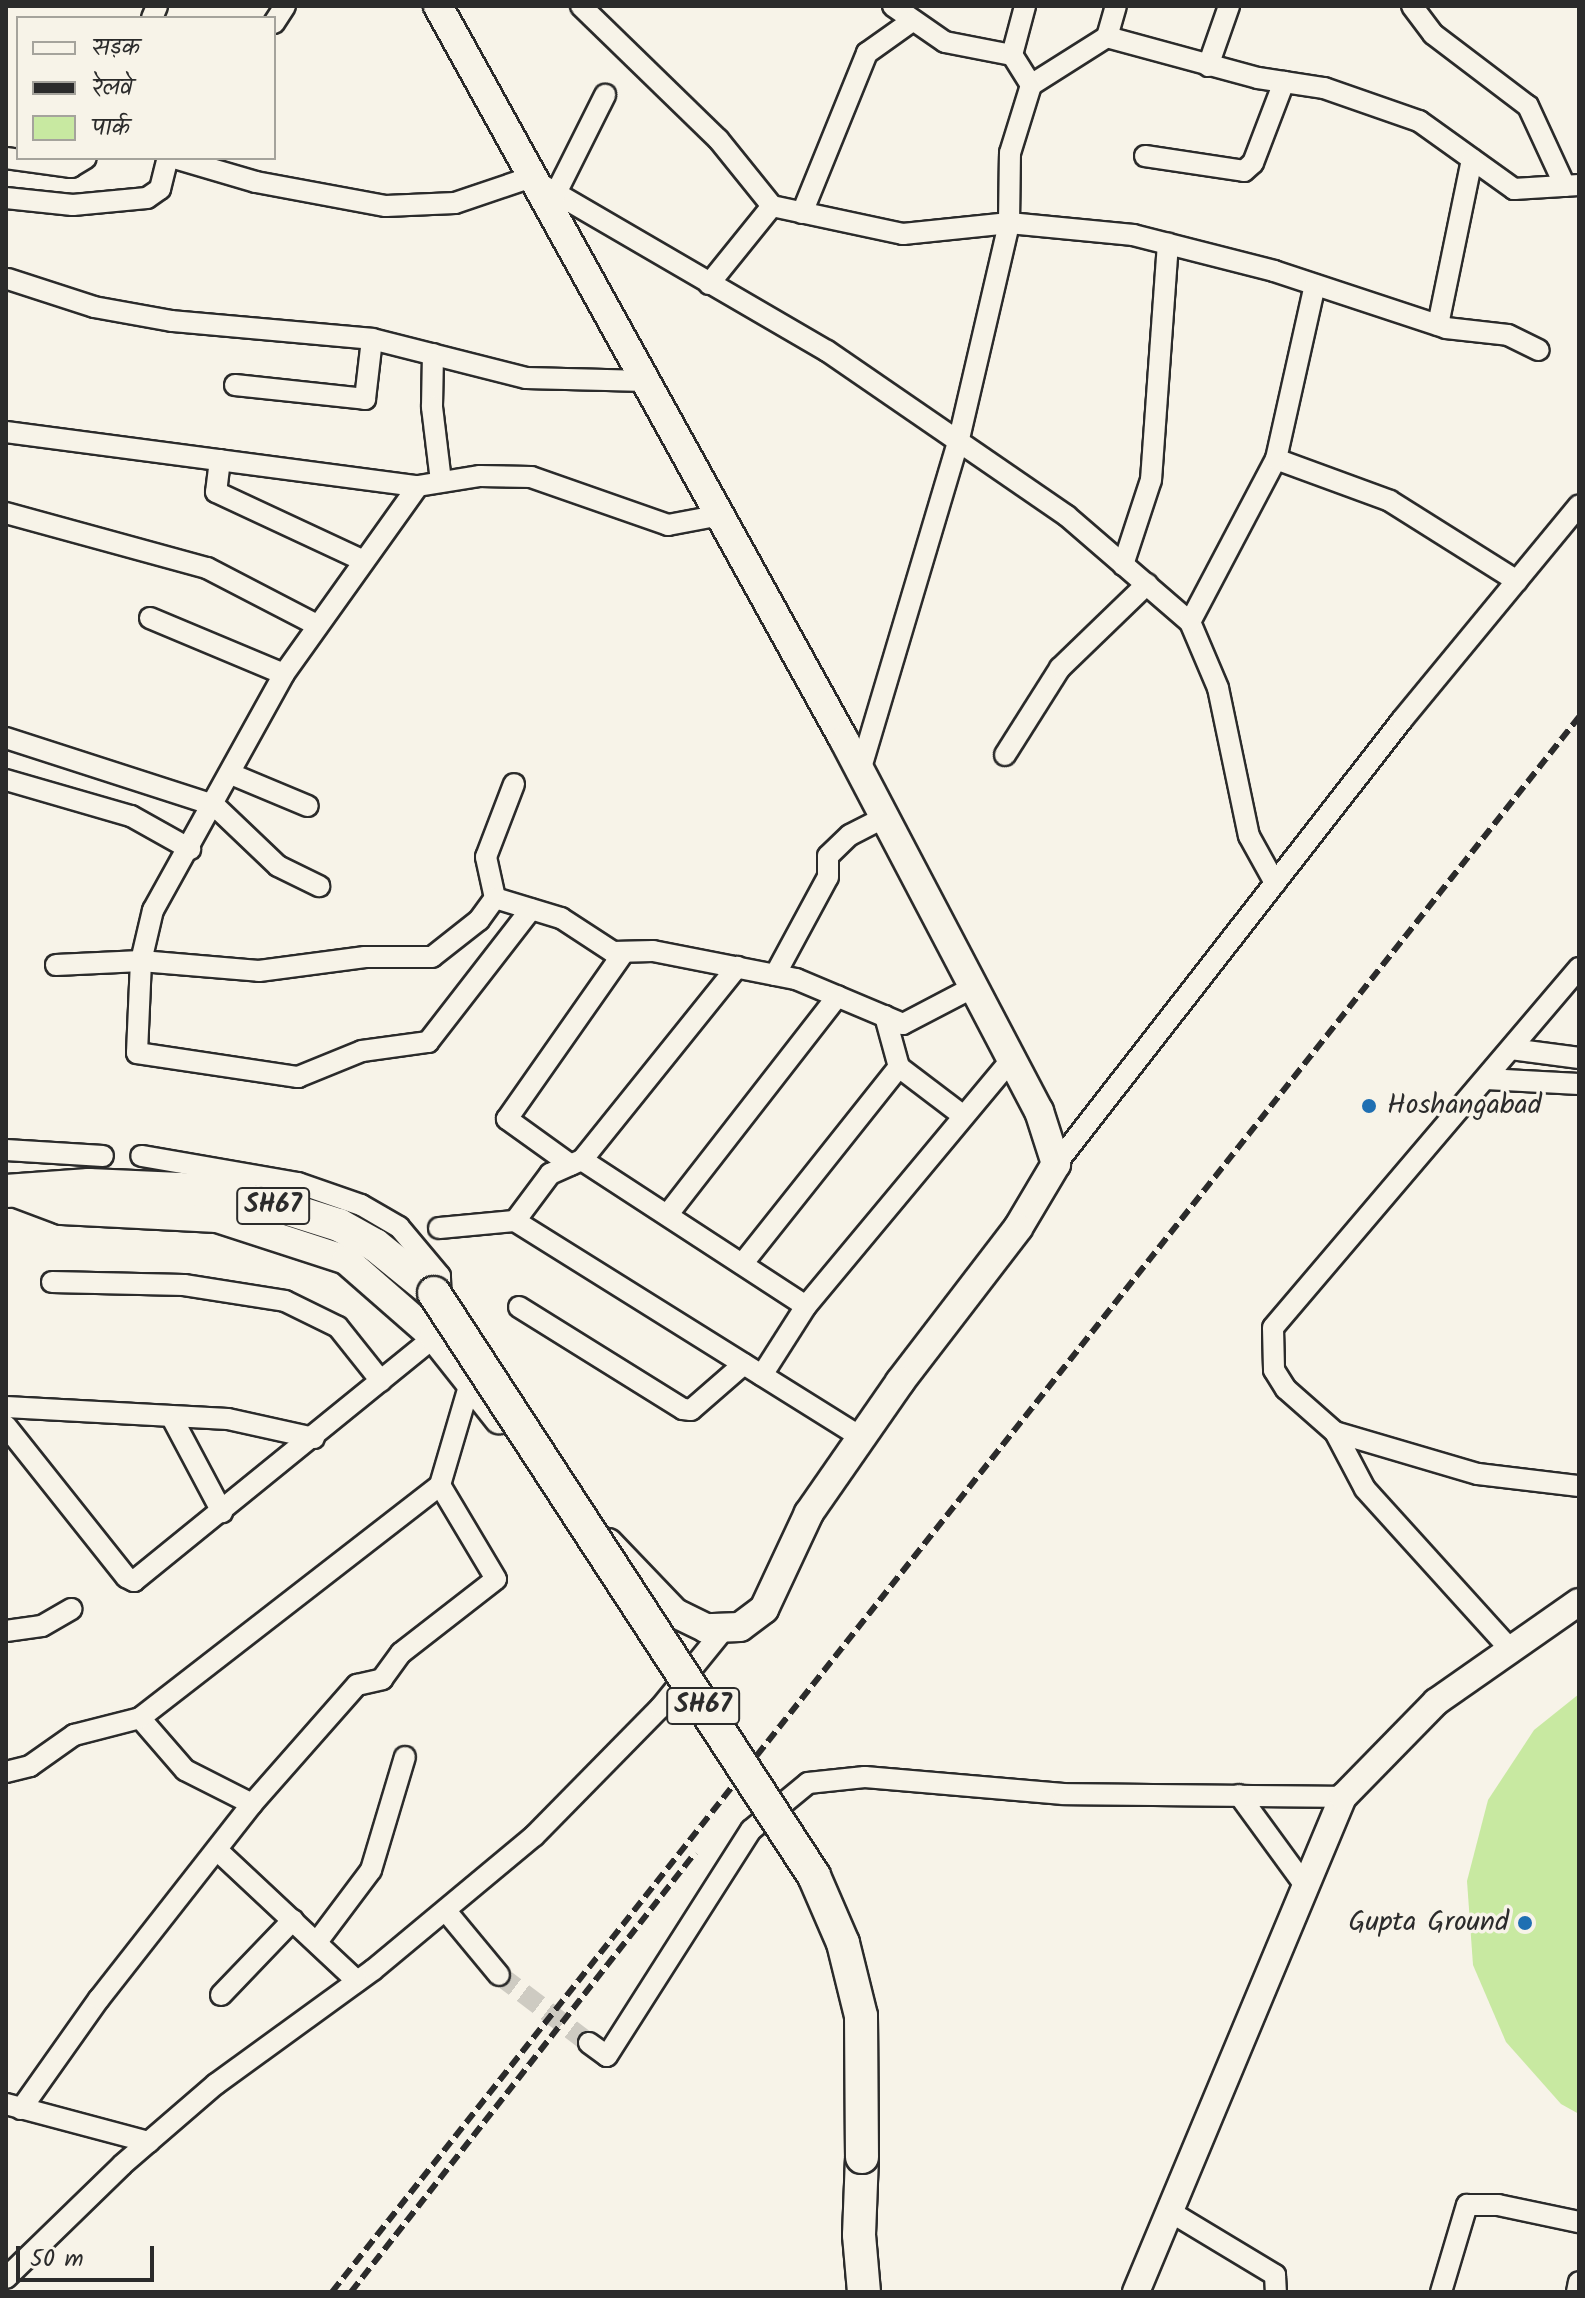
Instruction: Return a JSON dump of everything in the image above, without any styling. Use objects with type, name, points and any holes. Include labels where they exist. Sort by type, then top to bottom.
[{"type":"main road","points":[[8,1191],[62,1210],[217,1218],[346,1260],[434,1337],[471,1380],[523,1453],[675,1613],[706,1628],[725,1628],[740,1627],[764,1609],[809,1513],[861,1437],[1018,1228],[1056,1164],[1039,1111],[860,771],[540,183],[438,6]]},
{"type":"main road","name":"SH67","points":[[8,1191],[89,1185],[203,1190],[285,1208],[339,1225],[375,1245],[434,1293],[814,1876],[843,1943],[861,2016],[859,2235],[864,2292]]},
{"type":"street","points":[[581,6],[718,139],[772,206],[903,234],[1009,223],[1133,235],[1315,285],[1438,325],[1508,335],[1539,350]]},
{"type":"street","points":[[893,6],[945,42],[1012,55],[1031,85]]},
{"type":"street","points":[[1012,55],[1025,6]]},
{"type":"street","points":[[860,771],[958,443],[1009,223],[1010,153],[1031,85],[1107,37],[1116,6]]},
{"type":"street","points":[[1208,66],[1229,6]]},
{"type":"street","points":[[1107,37],[1208,66],[1324,88],[1419,121],[1514,189],[1572,186],[1528,106],[1433,34],[1412,6]]},
{"type":"street","points":[[802,213],[867,53],[912,21]]},
{"type":"street","points":[[1145,156],[1244,171],[1253,163],[1284,82]]},
{"type":"street","points":[[200,162],[386,206],[455,203],[540,183],[605,95]]},
{"type":"street","points":[[1438,325],[1472,159]]},
{"type":"street","points":[[20,160],[71,167],[83,160]]},
{"type":"street","points":[[6,198],[73,205],[147,198],[160,189],[170,160]]},
{"type":"street","points":[[540,183],[827,351],[1067,516],[1190,622],[1218,688],[1249,836],[1275,883]]},
{"type":"street","points":[[709,284],[772,206]]},
{"type":"street","points":[[1123,565],[1151,480],[1168,244]]},
{"type":"street","points":[[8,279],[94,307],[172,321],[372,339],[526,378],[646,381]]},
{"type":"street","points":[[1190,622],[1276,459],[1315,285]]},
{"type":"street","points":[[235,385],[365,399],[372,339]]},
{"type":"street","points":[[433,354],[432,407],[441,481]]},
{"type":"street","points":[[6,432],[418,486],[441,481],[531,477],[668,525],[721,515]]},
{"type":"street","points":[[1276,459],[1390,501],[1517,581]]},
{"type":"street","points":[[220,460],[216,492],[362,560]]},
{"type":"street","points":[[418,486],[362,560],[284,674],[190,849],[153,910],[141,961],[137,1053],[298,1077],[362,1051],[428,1042],[531,909]]},
{"type":"street","points":[[1056,1164],[1275,883],[1579,505]]},
{"type":"street","points":[[6,513],[207,568],[317,625]]},
{"type":"street","points":[[1005,755],[1060,668],[1147,584]]},
{"type":"street","points":[[150,618],[284,674]]},
{"type":"street","points":[[6,738],[214,805],[278,866],[319,886]]},
{"type":"street","points":[[231,774],[308,806]]},
{"type":"street","points":[[6,780],[131,816],[190,849]]},
{"type":"street","points":[[56,965],[141,961],[259,971],[365,957],[432,957],[479,920],[495,898],[486,857],[514,784]]},
{"type":"street","points":[[775,975],[828,877],[828,856],[850,835],[883,818]]},
{"type":"street","points":[[495,898],[561,918],[613,952],[653,951],[775,975],[838,996],[903,1024],[972,988]]},
{"type":"street","points":[[624,952],[507,1119],[668,1214],[806,1306]]},
{"type":"street","points":[[515,1221],[550,1174],[577,1162],[737,967]]},
{"type":"street","points":[[1511,1650],[1365,1489],[1335,1432],[1286,1389],[1274,1370],[1273,1328],[1579,968]]},
{"type":"street","points":[[668,1214],[838,996]]},
{"type":"street","points":[[885,1016],[899,1067],[961,1114]]},
{"type":"street","points":[[1511,1049],[1579,1058]]},
{"type":"street","points":[[762,1375],[806,1306],[961,1114],[1011,1060]]},
{"type":"street","points":[[743,1263],[899,1067]]},
{"type":"street","points":[[1486,1079],[1579,1084]]},
{"type":"street","points":[[6,1150],[103,1156]]},
{"type":"street","points":[[6,1426],[126,1577],[134,1581],[314,1438],[434,1337],[441,1318],[440,1276],[399,1227],[361,1205],[298,1183],[141,1156]]},
{"type":"street","points":[[439,1228],[515,1221],[861,1437]]},
{"type":"street","points":[[52,1282],[184,1285],[285,1301],[338,1327],[381,1381]]},
{"type":"street","points":[[519,1307],[683,1409],[691,1410],[744,1364]]},
{"type":"street","points":[[6,1772],[30,1766],[74,1735],[140,1718],[440,1485],[471,1380]]},
{"type":"street","points":[[6,1407],[228,1419],[314,1438]]},
{"type":"street","points":[[171,1416],[222,1512]]},
{"type":"street","points":[[1335,1432],[1478,1474],[1579,1486]]},
{"type":"street","points":[[149,2142],[14,2107],[252,1804],[357,1685],[382,1679],[401,1653],[496,1579],[440,1485]]},
{"type":"street","points":[[1136,2292],[1304,1884],[1343,1797],[1436,1702],[1579,1602]]},
{"type":"street","points":[[6,1631],[42,1626],[72,1609]]},
{"type":"street","points":[[6,2278],[13,2256],[216,2084],[357,1981],[534,1836],[660,1708],[725,1628]]},
{"type":"street","points":[[140,1718],[185,1770],[252,1804]]},
{"type":"street","points":[[317,1942],[371,1870],[405,1757]]},
{"type":"street","points":[[589,2043],[607,2056],[751,1830],[808,1783],[865,1777],[1063,1794],[1343,1797]]},
{"type":"street","points":[[1239,1795],[1304,1884]]},
{"type":"street","points":[[217,1850],[357,1981]]},
{"type":"street","points":[[446,1911],[499,1975]]},
{"type":"street","points":[[221,1995],[293,1920]]},
{"type":"street","points":[[1441,2292],[1467,2205],[1498,2205],[1579,2222]]},
{"type":"street","points":[[1169,2211],[1275,2275],[1276,2292]]},
{"type":"street","points":[[1577,2292],[1579,2282]]},
{"type":"green space","name":"Gupta Ground","points":[[1579,1694],[1579,2114],[1561,2104],[1506,2042],[1473,1965],[1467,1881],[1488,1800],[1534,1730]]},
{"type":"tunnel","points":[[499,1975],[589,2043]]},
{"type":"railway","points":[[332,2292],[1579,717]]},
{"type":"railway","points":[[351,2292],[695,1853]]},
{"type":"place","name":"Hoshangabad","points":[[1369,1106]]},
{"type":"place","name":"Gupta Ground","points":[[1525,1923]]}]
